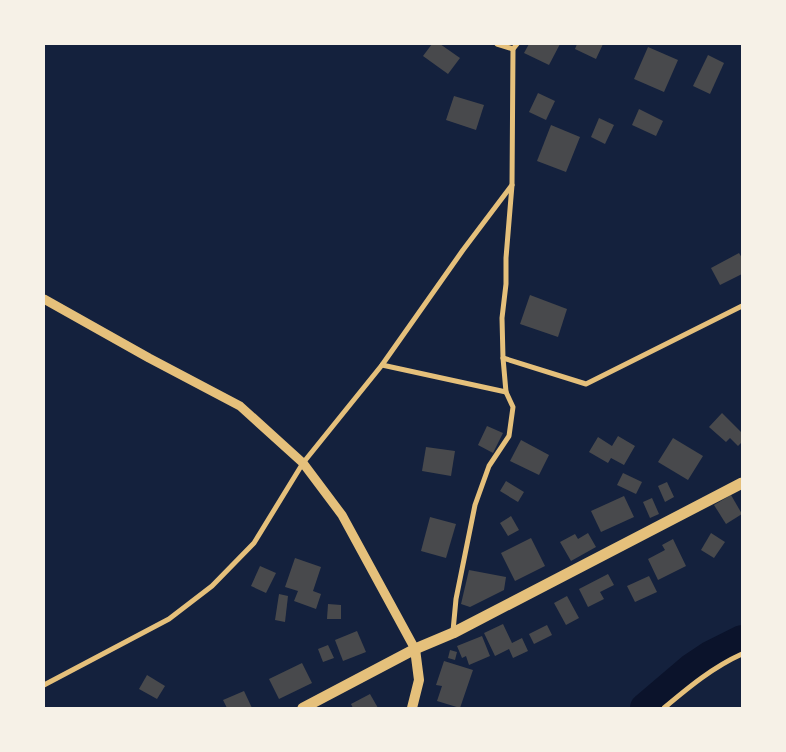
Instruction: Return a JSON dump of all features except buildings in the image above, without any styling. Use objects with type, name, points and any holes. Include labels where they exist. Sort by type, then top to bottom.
[{"type":"main road","points":[[303,708],[415,650],[453,633],[742,483]]},
{"type":"main road","points":[[412,708],[419,680],[415,650]]},
{"type":"street","points":[[497,44],[513,49]]},
{"type":"street","points":[[453,633],[456,599],[475,505],[489,466],[509,436],[513,407],[506,392],[502,318],[512,185],[513,49],[517,44]]},
{"type":"street","points":[[44,685],[169,620],[212,586],[254,543],[303,464],[382,365],[463,250],[512,185]]},
{"type":"street","points":[[44,299],[240,406],[303,464],[342,516],[415,650]]},
{"type":"street","points":[[503,358],[586,384],[742,306]]},
{"type":"street","points":[[382,365],[506,392]]},
{"type":"street","points":[[664,708],[693,684],[726,662],[742,654]]},
{"type":"waterway","points":[[645,708],[692,668],[710,656],[742,640]]}]
